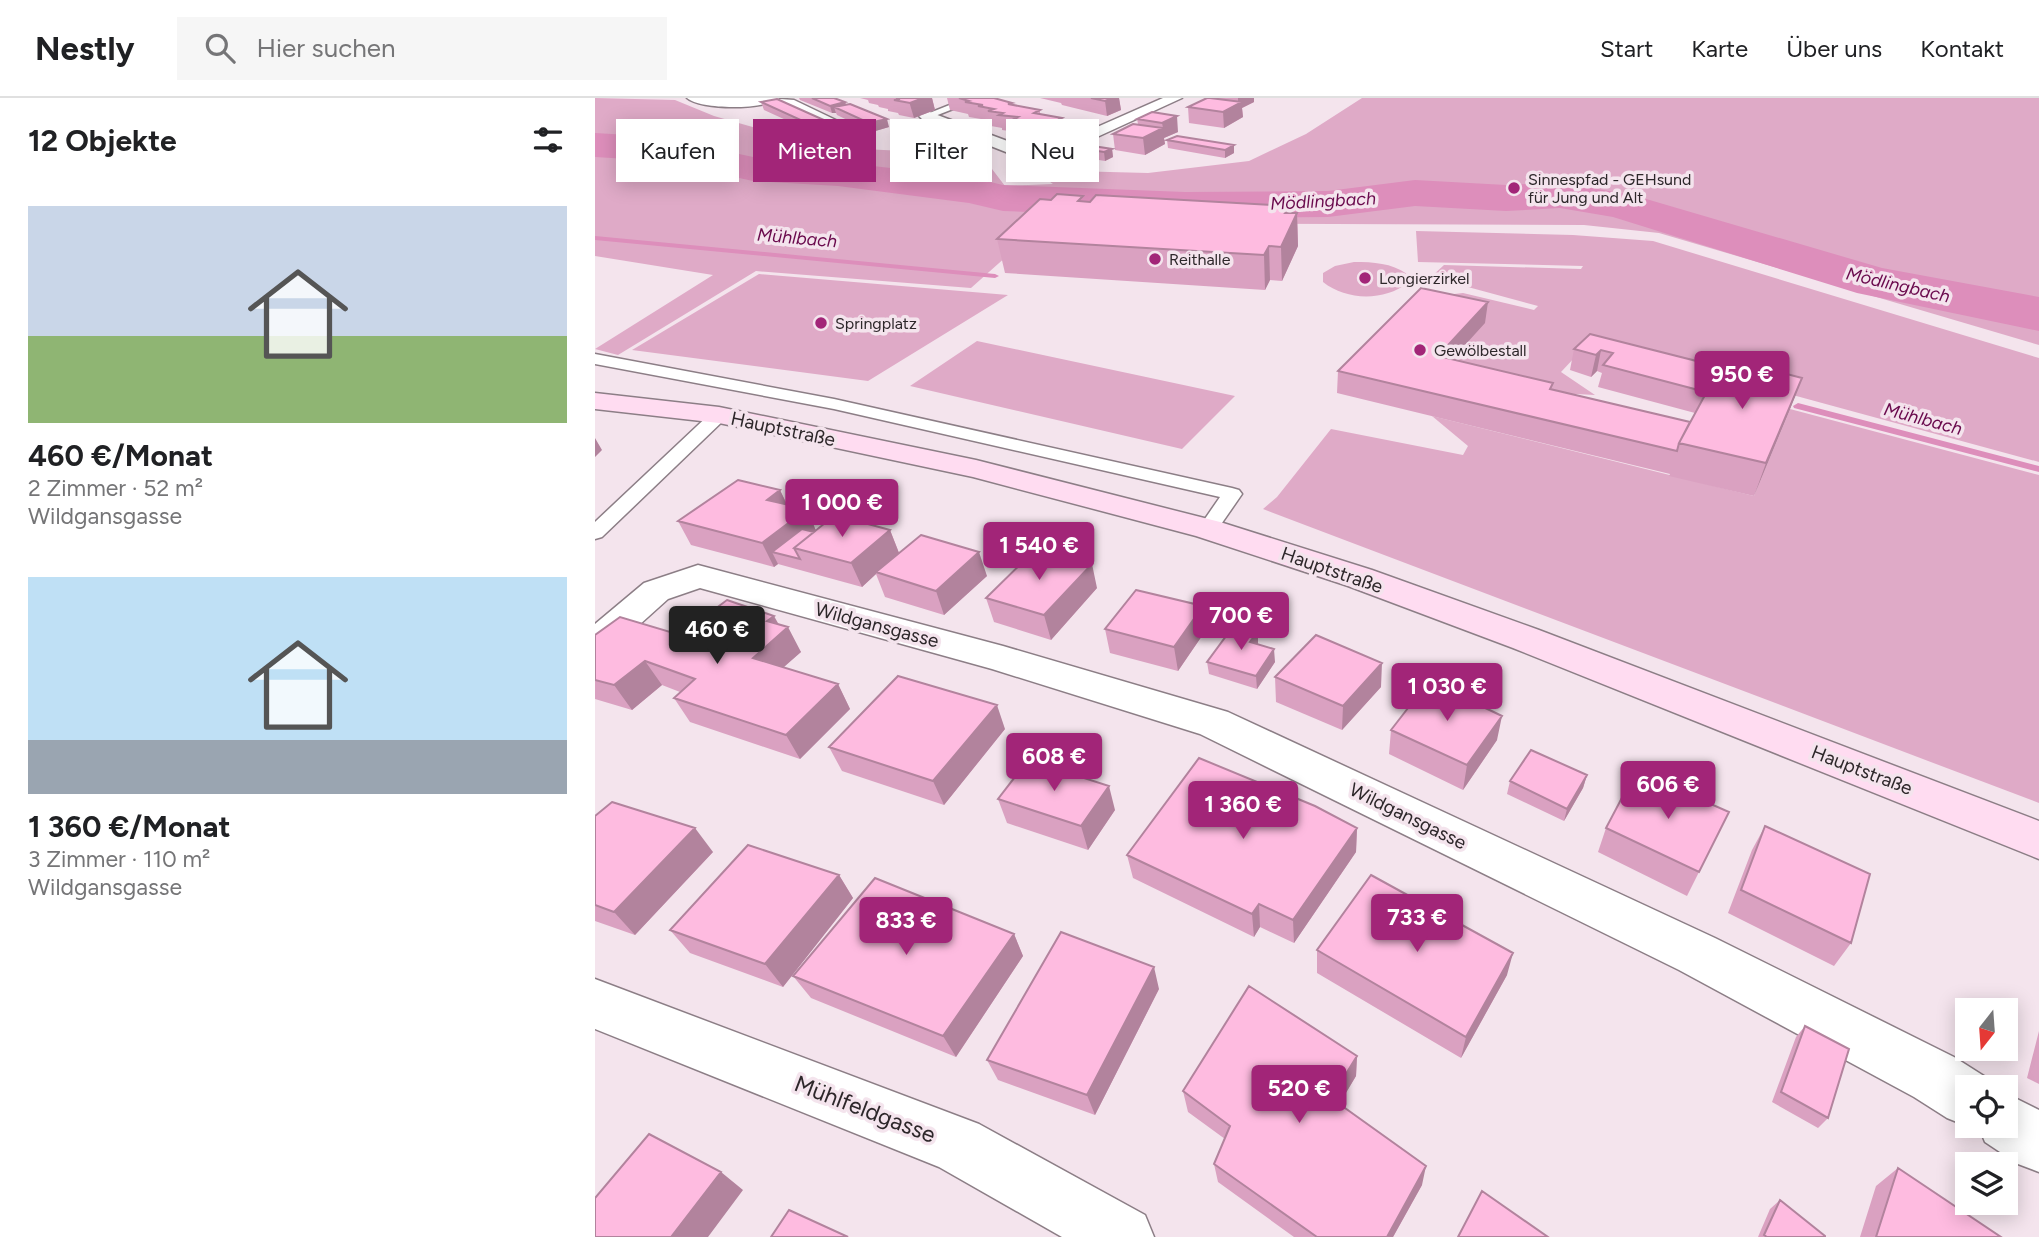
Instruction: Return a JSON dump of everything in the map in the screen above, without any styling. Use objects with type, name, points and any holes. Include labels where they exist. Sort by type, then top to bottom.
[{"type":"street","points":[[694,98],[730,104],[772,98]]},
{"type":"street","points":[[927,116],[1027,154],[1047,155],[1175,98]]},
{"type":"street","name":"Hauptstraße","points":[[595,401],[719,415],[976,469],[1208,529],[1360,578],[1526,639],[2039,840]]},
{"type":"street","name":"Wildgansgasse","points":[[595,644],[656,591],[698,576],[1003,659],[1215,723],[1697,954],[1955,1090]]},
{"type":"street","name":"Mühlfeldgasse","points":[[595,1004],[958,1145],[1123,1237]]},
{"type":"street","points":[[2018,1130],[2039,1143]]},
{"type":"lane","points":[[772,98],[791,102],[828,119]]},
{"type":"lane","points":[[927,116],[976,98]]},
{"type":"lane","points":[[595,359],[834,404],[1232,494],[1208,529]]},
{"type":"lane","points":[[595,533],[719,415]]},
{"type":"shaded area","points":[[595,98],[675,100],[724,119],[616,119],[616,182],[739,182],[739,123],[753,127],[753,182],[876,182],[876,150],[890,150],[890,182],[992,182],[992,169],[1005,186],[1099,182],[1099,172],[1148,173],[1249,161],[1306,134],[1362,98],[2039,98],[2039,345],[1659,233],[1584,225],[1044,223],[971,288],[756,271],[618,355],[595,349],[713,275],[595,256]]},
{"type":"shaded area","points":[[1416,231],[1573,235],[1653,241],[2039,358],[2039,462],[1591,340],[1561,372],[1595,395],[1576,394],[1549,405],[1436,377],[1437,296],[1463,293],[1534,310],[1538,306],[1431,277],[1444,265],[1581,269],[1583,266],[1418,262]]},
{"type":"shaded area","name":"Longierzirkel","points":[[1354,262],[1395,267],[1407,274],[1408,283],[1388,293],[1365,296],[1343,293],[1323,282],[1323,273],[1335,266]]},
{"type":"shaded area","name":"Springplatz","points":[[759,274],[1008,295],[868,381],[632,350]]},
{"type":"shaded area","points":[[977,341],[1235,396],[1182,449],[910,386]]},
{"type":"shaded area","points":[[1790,409],[2039,475],[2039,803],[1263,509],[1277,497],[1331,429],[1463,455],[1468,446],[1432,416],[1754,496]]},
{"type":"building","points":[[812,98],[834,98],[845,102],[830,106]]},
{"type":"building","points":[[896,98],[923,98],[910,103],[894,100],[900,99]]},
{"type":"building","points":[[959,98],[994,98],[1012,103],[1008,104],[1040,110],[1034,113],[1062,118],[1014,119],[1018,117],[999,115],[1003,113],[988,111],[994,109],[965,102],[969,101]]},
{"type":"building","points":[[1091,98],[1112,98],[1105,101]]},
{"type":"building","points":[[1207,98],[1242,102],[1223,112],[1188,107]]},
{"type":"building","points":[[777,99],[822,119],[798,119],[761,102]]},
{"type":"building","points":[[850,104],[887,119],[876,121],[876,119],[860,119],[834,107]]},
{"type":"building","points":[[1152,112],[1177,116],[1162,123],[1137,119]]},
{"type":"building","points":[[1133,124],[1163,128],[1143,138],[1113,134]]},
{"type":"building","points":[[1177,136],[1234,145],[1225,150],[1167,140]]},
{"type":"building","points":[[1099,147],[1112,149],[1099,151]]},
{"type":"building","points":[[1057,194],[1083,196],[1078,201],[1090,202],[1096,195],[1289,206],[1285,213],[1297,213],[1281,247],[1269,246],[1264,255],[997,239],[1040,199],[1051,200]]},
{"type":"building","points":[[1421,288],[1488,302],[1438,356],[1553,383],[1550,389],[1690,422],[1677,451],[1338,371]]},
{"type":"building","points":[[1590,334],[1720,367],[1706,392],[1603,365],[1613,353],[1601,350],[1596,355],[1574,349]]},
{"type":"building","points":[[1725,358],[1802,378],[1766,463],[1679,443]]},
{"type":"building","points":[[738,480],[780,490],[767,500],[807,509],[762,543],[678,521]]},
{"type":"building","points":[[835,515],[890,530],[851,563],[794,548]]},
{"type":"building","points":[[802,529],[814,532],[794,548],[800,559],[772,552]]},
{"type":"building","points":[[921,535],[979,552],[936,591],[876,572]]},
{"type":"building","points":[[1036,549],[1092,564],[1044,615],[986,598]]},
{"type":"building","points":[[1136,590],[1203,606],[1174,647],[1105,629]]},
{"type":"building","points":[[727,600],[774,616],[767,621],[788,627],[753,658],[838,684],[786,735],[674,698],[695,679],[645,661],[614,685],[595,680],[595,635],[620,617],[680,635]]},
{"type":"building","points":[[1235,624],[1258,631],[1250,642],[1274,649],[1256,676],[1207,662]]},
{"type":"building","points":[[1316,635],[1382,663],[1343,706],[1275,677]]},
{"type":"building","points":[[898,676],[997,705],[933,781],[829,747]]},
{"type":"building","points":[[1429,681],[1502,716],[1467,765],[1391,730]]},
{"type":"building","points":[[1531,750],[1587,775],[1567,809],[1510,781]]},
{"type":"building","points":[[1199,758],[1315,806],[1357,828],[1293,920],[1259,904],[1252,914],[1127,855]]},
{"type":"building","points":[[1028,760],[1109,786],[1081,826],[998,799]]},
{"type":"building","points":[[1636,771],[1729,812],[1699,872],[1606,828]]},
{"type":"building","points":[[612,802],[695,828],[614,912],[595,905],[595,816]]},
{"type":"building","points":[[1765,826],[1870,874],[1851,943],[1741,890]]},
{"type":"building","points":[[748,845],[839,875],[765,964],[670,930]]},
{"type":"building","points":[[1371,875],[1513,953],[1466,1037],[1317,950]]},
{"type":"building","points":[[875,878],[1014,934],[943,1036],[793,976]]},
{"type":"building","points":[[1061,932],[1154,967],[1087,1095],[987,1060]]},
{"type":"building","points":[[1249,986],[1357,1056],[1331,1098],[1426,1166],[1387,1237],[1317,1237],[1214,1164],[1230,1126],[1183,1091]]},
{"type":"building","points":[[1805,1026],[1849,1049],[1828,1118],[1781,1092]]},
{"type":"building","points":[[649,1134],[721,1172],[671,1237],[595,1237],[595,1198]]},
{"type":"building","points":[[1898,1168],[1955,1206],[1955,1215],[1968,1215],[2001,1237],[1876,1237]]},
{"type":"building","points":[[1482,1191],[1548,1237],[1458,1237]]},
{"type":"building","points":[[1780,1200],[1825,1236],[1825,1237],[1764,1235]]},
{"type":"building","points":[[789,1210],[848,1237],[771,1237]]},
{"type":"waterway","name":"Mödlingbach","points":[[595,145],[661,149],[753,169],[838,174],[969,190],[1003,198],[1185,205],[1328,204],[1415,193],[1506,198],[1560,195],[1620,205],[1875,282],[2009,306],[2039,314]]},
{"type":"waterway","name":"Mühlbach","points":[[595,238],[995,276]]},
{"type":"waterway","name":"Mühlbach","points":[[1798,406],[2039,469]]},
{"type":"place","name":"Sinnespfad - GEHsund für Jung und Alt","points":[[1514,188]]},
{"type":"place","name":"Reithalle","points":[[1155,259]]},
{"type":"place","name":"Longierzirkel","points":[[1365,278]]},
{"type":"place","name":"Springplatz","points":[[821,323]]},
{"type":"place","name":"Gewölbestall","points":[[1420,350]]}]
